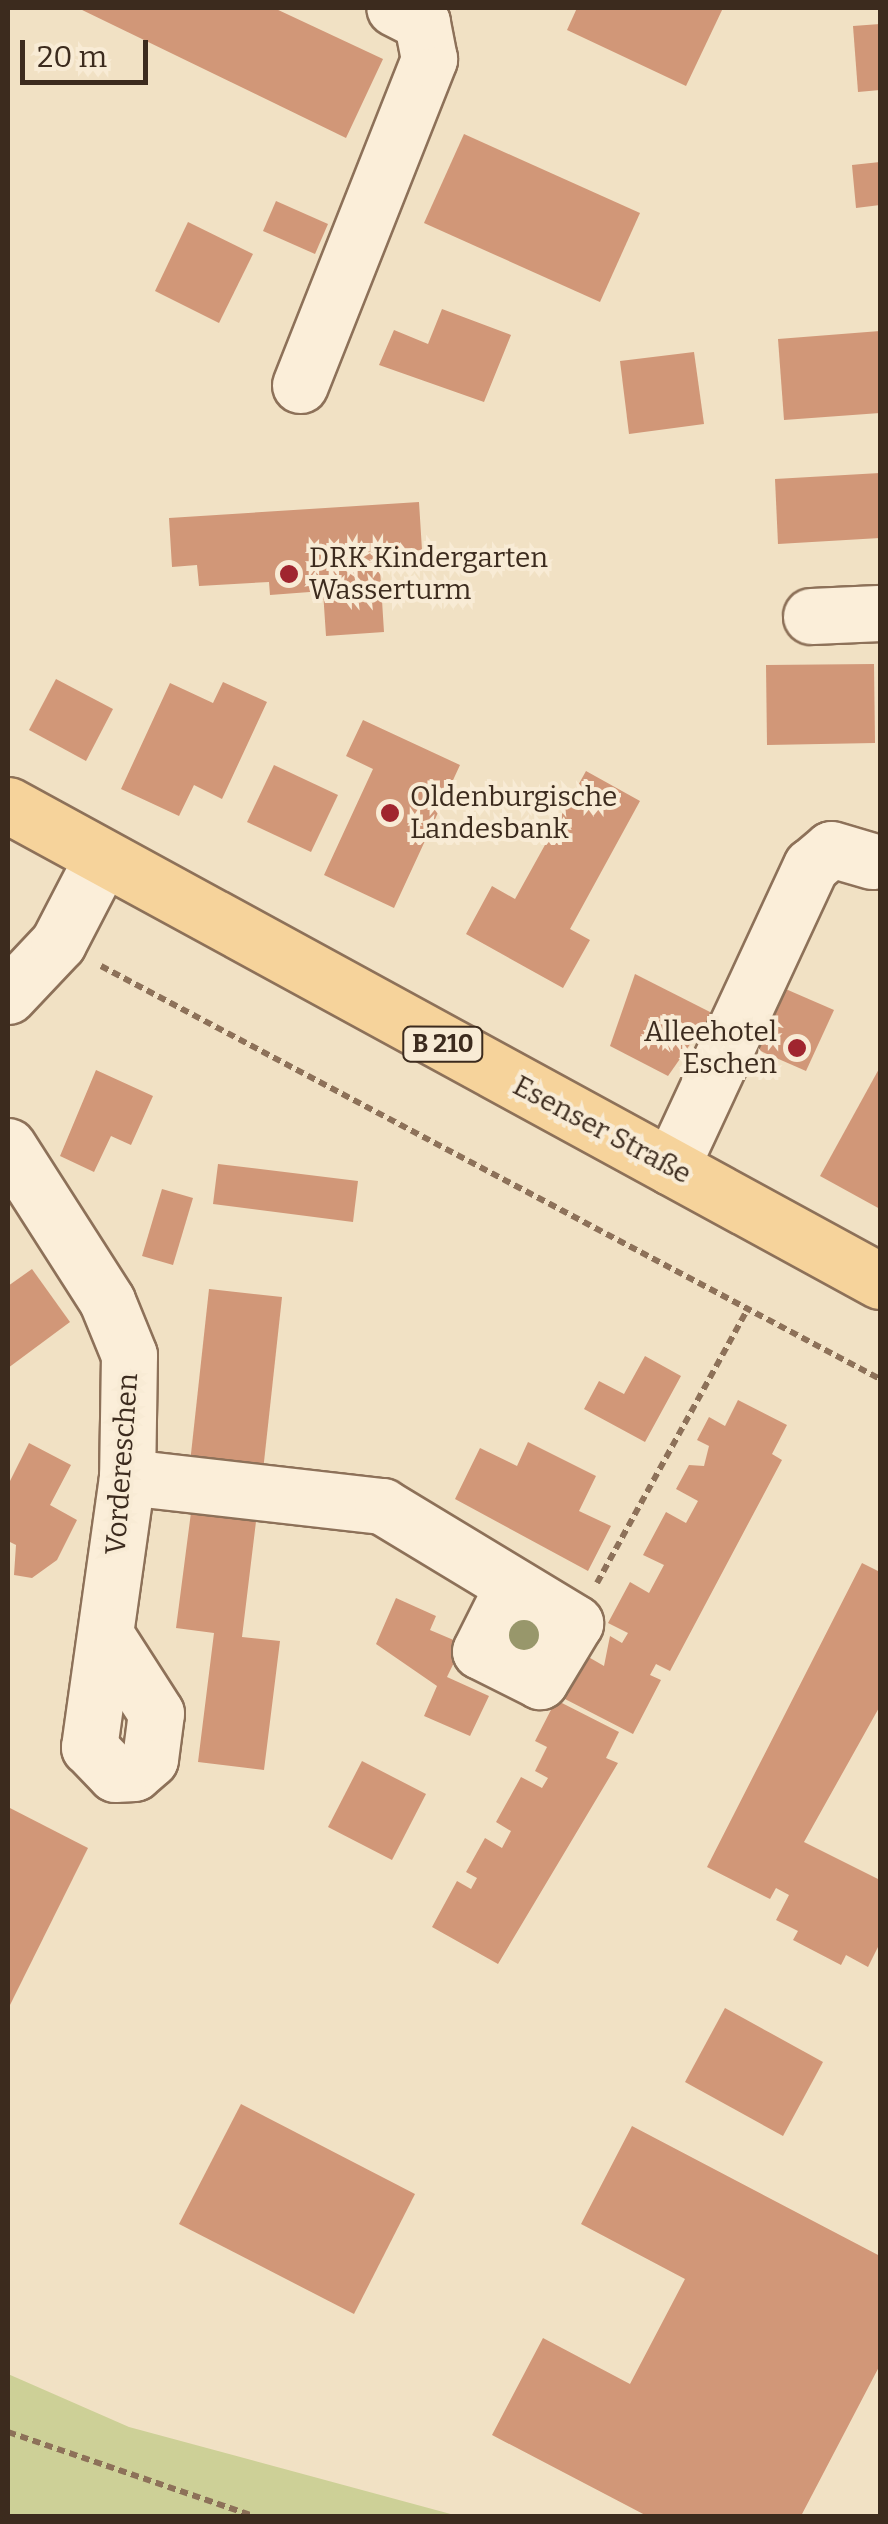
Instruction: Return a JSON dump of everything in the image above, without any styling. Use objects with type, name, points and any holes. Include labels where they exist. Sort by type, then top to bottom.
[{"type":"main road","name":"Esenser Straße","points":[[8,805],[880,1281]]},
{"type":"street","points":[[300,386],[429,58],[422,22],[394,8]]},
{"type":"street","points":[[811,616],[880,613]]},
{"type":"street","points":[[671,1167],[811,866],[831,849],[872,861]]},
{"type":"street","points":[[8,996],[58,944],[102,858]]},
{"type":"street","name":"Vordereschen","points":[[8,1146],[108,1300],[129,1355],[127,1477],[106,1634]]},
{"type":"street","points":[[127,1477],[382,1506],[510,1588],[575,1622]]},
{"type":"path","points":[[58,944],[880,1379]]},
{"type":"path","points":[[575,1622],[748,1308]]},
{"type":"path","points":[[8,2432],[252,2516]]},
{"type":"green space","points":[[8,2374],[129,2427],[458,2516],[8,2516]]},
{"type":"building","points":[[78,8],[274,8],[383,59],[346,138]]},
{"type":"building","points":[[577,8],[723,8],[686,86],[567,30]]},
{"type":"building","points":[[880,24],[880,90],[858,92],[853,26]]},
{"type":"building","points":[[464,134],[640,213],[600,302],[424,223]]},
{"type":"building","points":[[880,162],[880,205],[856,208],[852,165]]},
{"type":"building","points":[[276,201],[328,224],[315,254],[263,231]]},
{"type":"building","points":[[188,222],[253,254],[219,323],[155,291]]},
{"type":"building","points":[[442,309],[511,335],[484,402],[379,365],[394,330],[428,344]]},
{"type":"building","points":[[880,331],[880,413],[784,420],[778,339]]},
{"type":"building","points":[[694,352],[704,424],[629,434],[620,361]]},
{"type":"building","points":[[880,473],[880,538],[778,544],[775,479]]},
{"type":"building","name":"DRK Kindergarten Wasserturm","points":[[419,502],[422,550],[379,553],[384,632],[326,636],[323,591],[270,595],[269,582],[199,586],[197,565],[172,567],[169,518]]},
{"type":"building","points":[[874,664],[875,743],[767,745],[766,665]]},
{"type":"building","points":[[56,679],[113,709],[86,761],[29,730]]},
{"type":"building","points":[[223,682],[267,702],[222,799],[194,785],[179,816],[121,789],[170,683],[213,703]]},
{"type":"building","points":[[363,720],[460,765],[394,908],[324,875],[373,769],[346,756]]},
{"type":"building","points":[[274,765],[338,795],[311,852],[247,822]]},
{"type":"building","points":[[586,771],[640,801],[570,929],[590,940],[563,988],[466,934],[492,886],[515,899]]},
{"type":"building","points":[[635,974],[712,1013],[668,1076],[610,1046]]},
{"type":"building","points":[[760,978],[834,1010],[806,1071],[733,1039]]},
{"type":"building","points":[[880,1067],[880,1209],[820,1176]]},
{"type":"building","points":[[96,1070],[153,1096],[131,1145],[111,1136],[94,1172],[60,1156]]},
{"type":"building","points":[[218,1164],[358,1181],[353,1222],[213,1204]]},
{"type":"building","points":[[162,1189],[193,1198],[173,1265],[142,1256]]},
{"type":"building","points":[[32,1269],[70,1322],[8,1368],[8,1286]]},
{"type":"building","points":[[209,1289],[282,1297],[263,1471],[190,1463]]},
{"type":"building","points":[[645,1356],[681,1376],[645,1442],[584,1409],[599,1381],[624,1394]]},
{"type":"building","points":[[738,1400],[787,1425],[772,1454],[782,1460],[670,1671],[656,1664],[650,1675],[661,1680],[633,1734],[563,1698],[585,1655],[604,1666],[610,1636],[622,1643],[628,1633],[608,1623],[630,1582],[649,1593],[664,1565],[643,1555],[666,1512],[686,1523],[698,1501],[676,1489],[689,1465],[704,1466],[709,1446],[697,1440],[709,1417],[725,1426]]},
{"type":"building","points":[[528,1442],[596,1476],[579,1511],[611,1526],[588,1571],[455,1499],[480,1448],[517,1466]]},
{"type":"building","points":[[29,1443],[71,1465],[50,1505],[77,1520],[57,1560],[32,1578],[14,1575],[16,1545],[8,1541],[8,1485]]},
{"type":"building","points":[[193,1497],[258,1505],[242,1637],[280,1641],[264,1770],[198,1762],[214,1633],[176,1628]]},
{"type":"building","points":[[862,1563],[880,1572],[880,1706],[804,1842],[880,1880],[880,1943],[868,1967],[846,1955],[841,1965],[793,1940],[798,1931],[776,1920],[789,1895],[776,1888],[770,1899],[707,1867]]},
{"type":"building","points":[[396,1598],[436,1616],[430,1630],[463,1644],[447,1677],[489,1696],[470,1736],[424,1716],[437,1686],[376,1644]]},
{"type":"building","points":[[556,1700],[619,1732],[606,1758],[618,1763],[498,1964],[432,1927],[457,1881],[471,1889],[477,1878],[466,1872],[485,1838],[502,1848],[511,1831],[496,1822],[521,1777],[542,1788],[548,1778],[535,1771],[547,1747],[535,1741]]},
{"type":"building","points":[[362,1761],[426,1794],[392,1860],[328,1827]]},
{"type":"building","points":[[8,1807],[88,1848],[8,2009]]},
{"type":"building","points":[[725,2008],[823,2062],[783,2136],[685,2082]]},
{"type":"building","points":[[241,2104],[415,2194],[354,2314],[179,2224]]},
{"type":"building","points":[[632,2126],[880,2256],[880,2365],[801,2516],[647,2516],[492,2435],[543,2338],[630,2384],[685,2279],[581,2224]]},
{"type":"place","name":"DRK Kindergarten Wasserturm","points":[[289,574]]},
{"type":"place","name":"Oldenburgische Landesbank","points":[[390,813]]},
{"type":"place","name":"Alleehotel Eschen","points":[[797,1048]]}]
